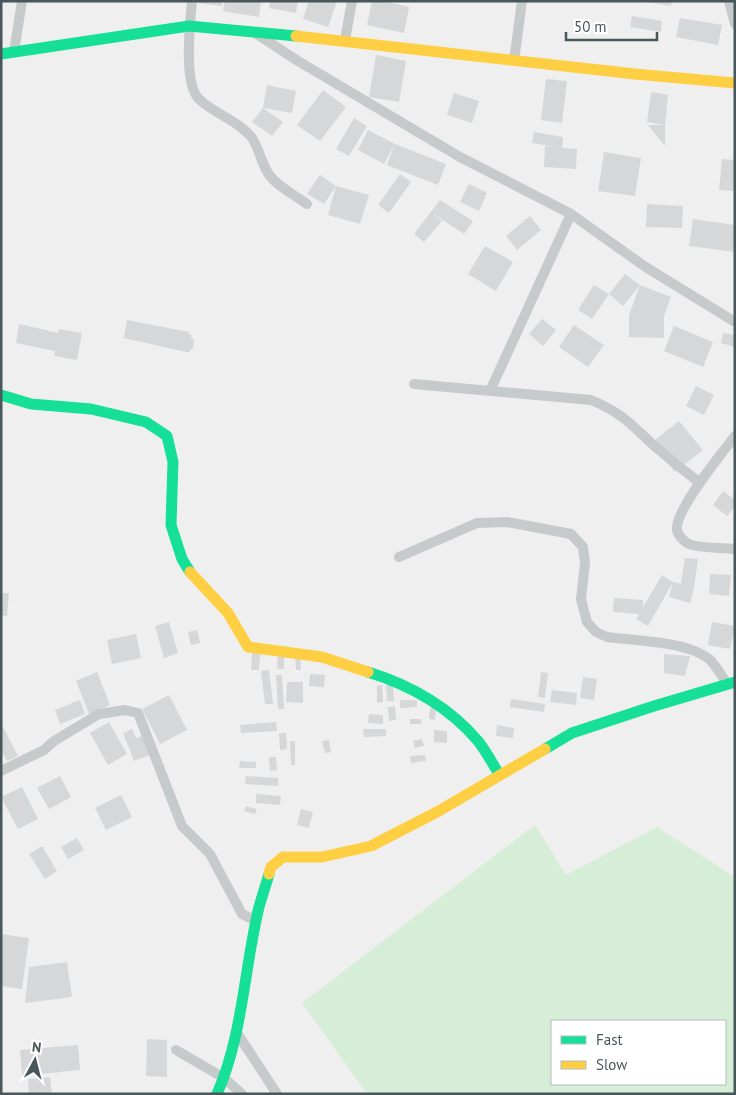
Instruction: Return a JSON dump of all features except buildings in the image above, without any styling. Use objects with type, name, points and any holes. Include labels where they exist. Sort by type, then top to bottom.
[{"type":"street","points":[[14,52],[22,1]]},
{"type":"street","points":[[192,1],[189,26],[190,80],[193,91],[199,99],[238,125],[252,138],[268,174],[307,204]]},
{"type":"street","points":[[345,40],[352,1]]},
{"type":"street","points":[[514,61],[522,1]]},
{"type":"street","points":[[729,1],[735,24]]},
{"type":"street","points":[[1,54],[189,26],[345,40],[514,61],[735,83]]},
{"type":"street","points":[[252,31],[298,61],[460,156],[571,214],[644,266],[735,322]]},
{"type":"street","points":[[490,391],[571,214]]},
{"type":"street","points":[[414,384],[591,400],[610,408],[625,418],[674,463],[700,482]]},
{"type":"street","points":[[1,395],[31,404],[91,409],[146,422],[167,436],[172,462],[171,525],[182,559],[200,584],[228,613],[248,646],[254,649],[322,657],[378,674],[428,698],[462,723],[480,743],[499,774]]},
{"type":"street","points":[[735,436],[700,482],[679,515],[677,530],[682,539],[690,545],[735,549]]},
{"type":"street","points":[[1,771],[44,750],[54,740],[99,714],[125,710],[138,714],[182,826],[210,854],[242,914],[254,920],[271,867],[283,858],[322,857],[371,846],[437,812],[572,733],[731,683],[711,661],[684,647],[607,637],[596,632],[587,622],[581,599],[585,563],[583,547],[571,534],[507,522],[477,524],[399,557]]},
{"type":"street","points":[[216,1094],[224,1078],[237,1033],[259,907]]},
{"type":"street","points":[[237,1033],[277,1094]]},
{"type":"street","points":[[176,1050],[224,1078],[242,1094]]},
{"type":"green space","points":[[535,825],[566,875],[657,827],[735,877],[735,1094],[367,1094],[302,1003]]},
{"type":"traffic: fast","points":[[1,54],[189,26],[296,36]]},
{"type":"traffic: fast","points":[[1,395],[31,404],[91,409],[146,422],[167,436],[173,462],[171,525],[182,559],[190,572]]},
{"type":"traffic: fast","points":[[368,672],[414,691],[455,718],[478,741],[499,774]]},
{"type":"traffic: fast","points":[[545,749],[572,733],[735,682]]},
{"type":"traffic: fast","points":[[217,1094],[226,1072],[238,1025],[254,930],[269,874]]},
{"type":"traffic: slow","points":[[296,36],[635,74],[735,83]]},
{"type":"traffic: slow","points":[[190,572],[228,613],[248,647],[322,657],[368,672]]},
{"type":"traffic: slow","points":[[269,874],[271,867],[283,857],[322,857],[371,846],[437,812],[545,749]]}]
